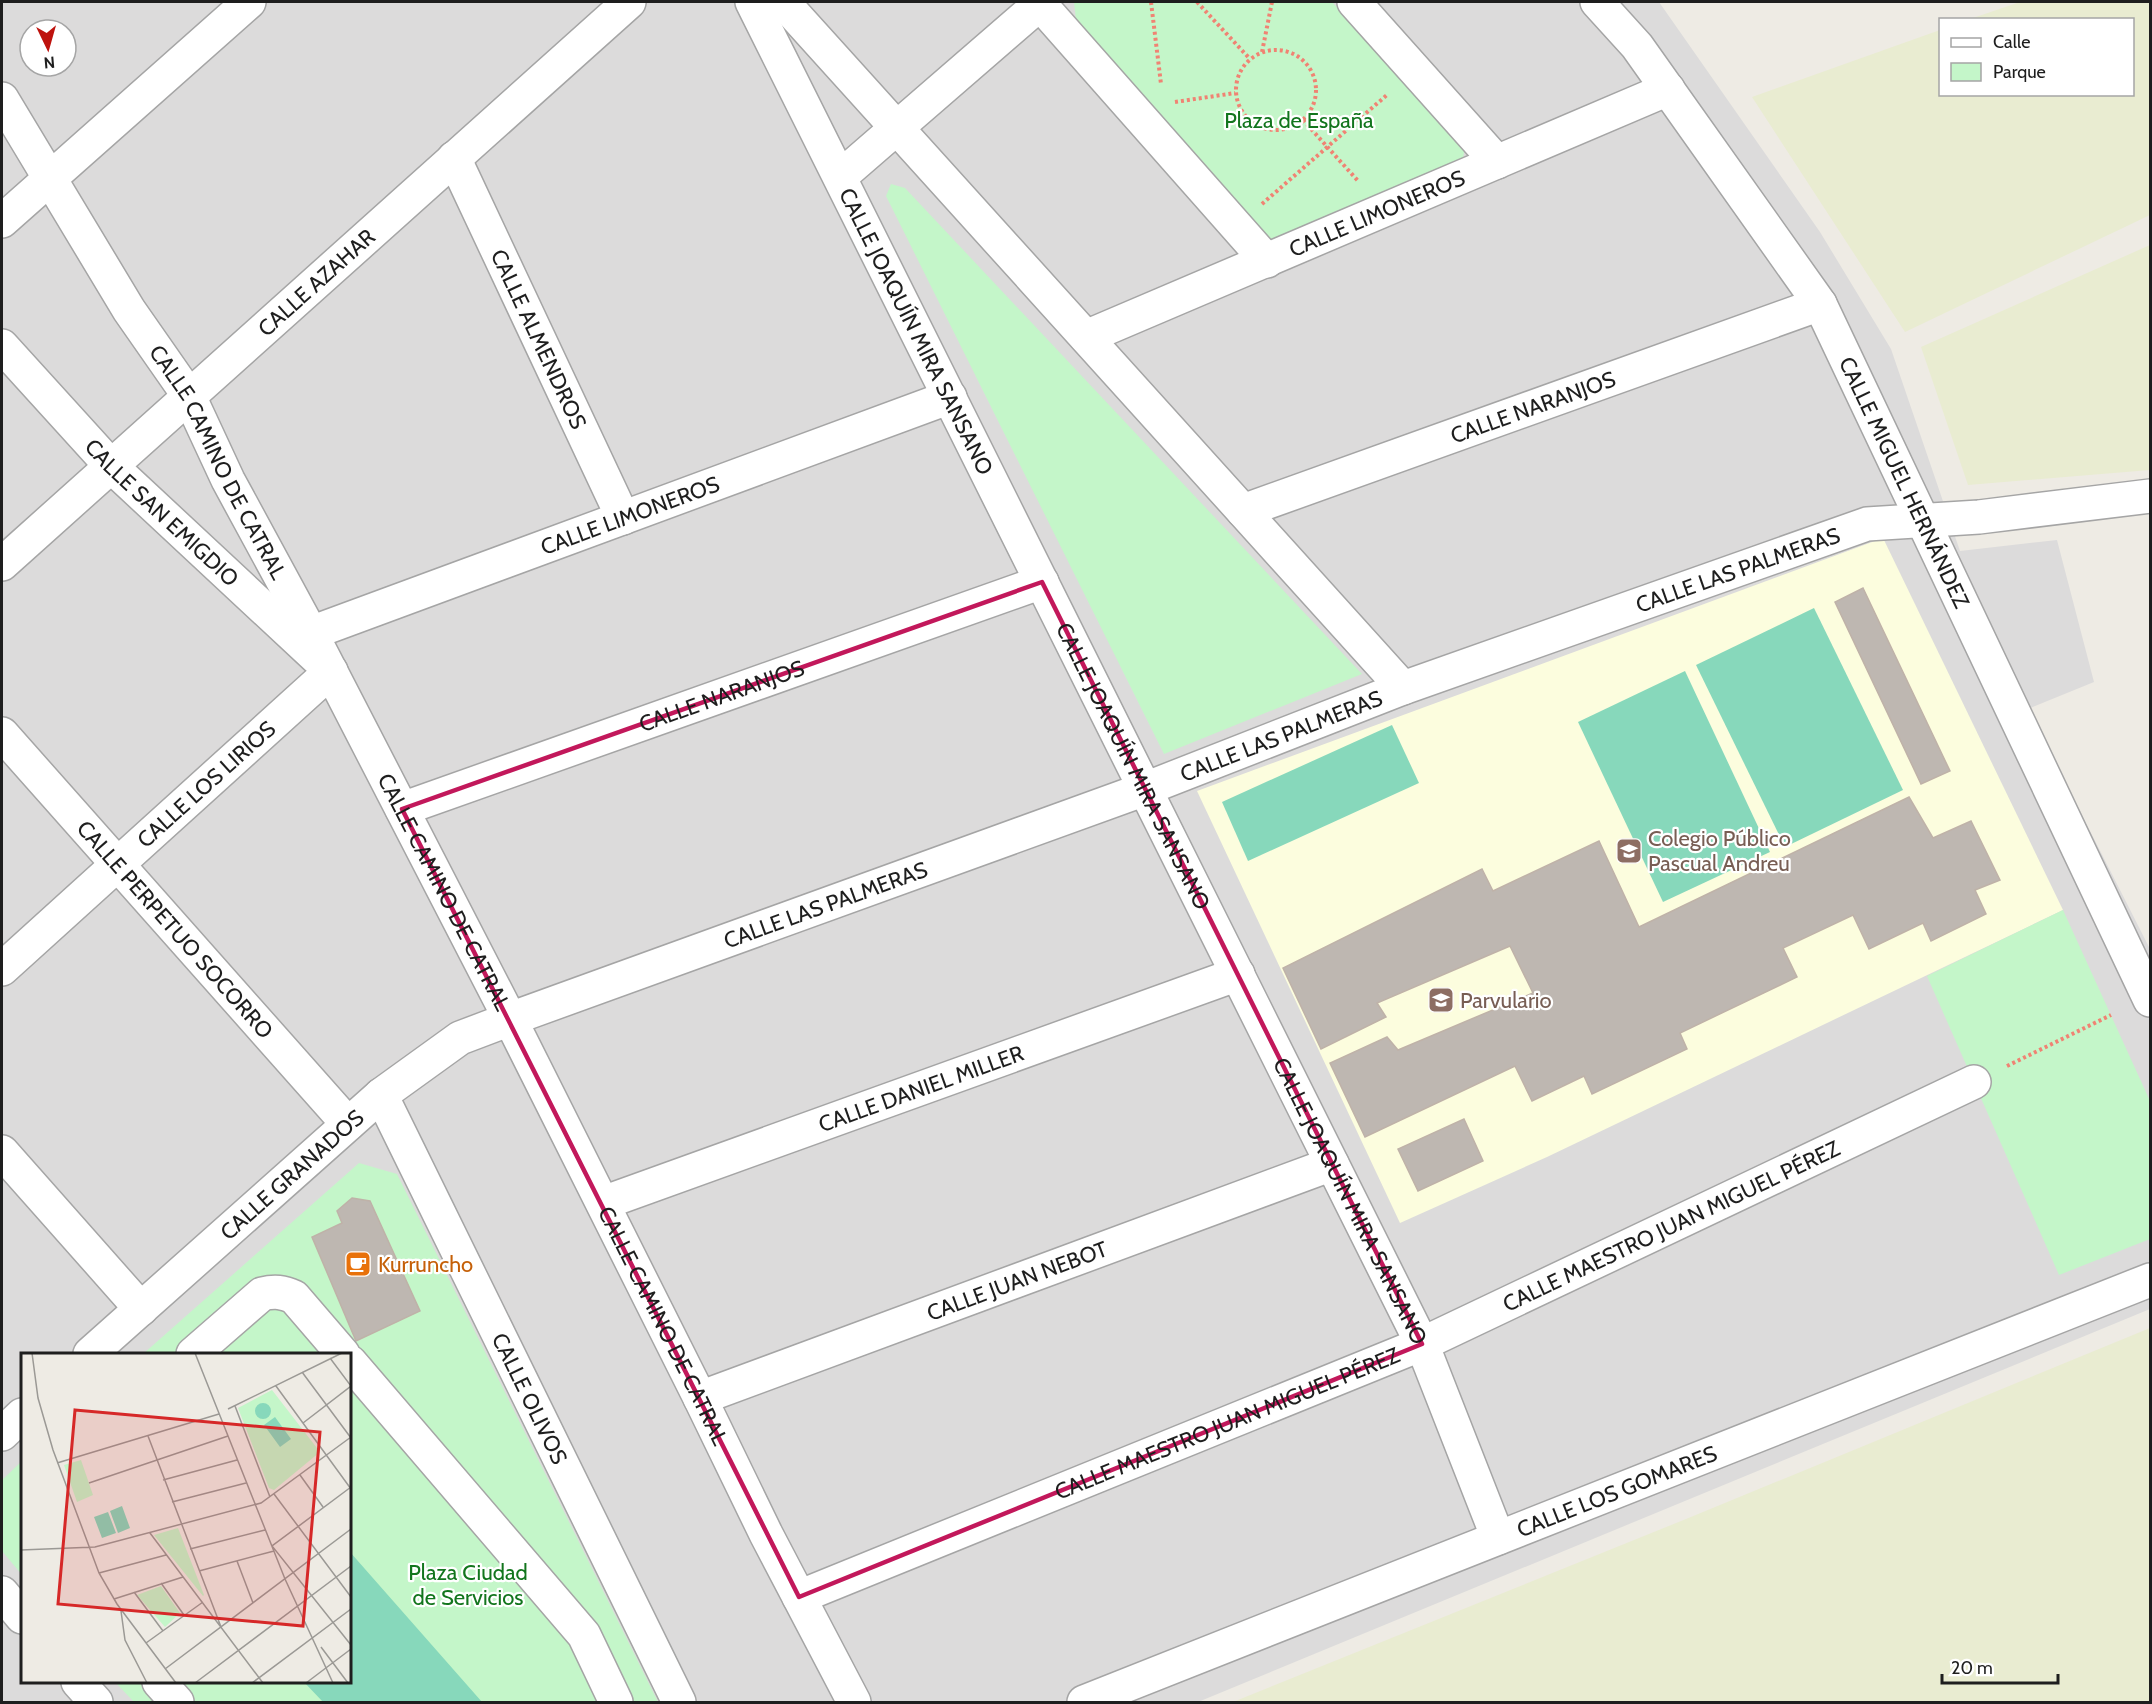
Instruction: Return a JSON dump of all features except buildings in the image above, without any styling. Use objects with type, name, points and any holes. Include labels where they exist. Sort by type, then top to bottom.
[{"type":"street","points":[[2,221],[249,2]]},
{"type":"street","name":"CALLE AZAHAR","points":[[2,564],[629,2]]},
{"type":"street","name":"CALLE JOAQUÍN MIRA SANSANO","points":[[752,2],[1422,1344],[1498,1538]]},
{"type":"street","points":[[783,2],[1403,688]]},
{"type":"street","points":[[1354,2],[1497,162]]},
{"type":"street","name":"CALLE MIGUEL HERNÁNDEZ","points":[[1597,2],[1637,46],[1820,304],[2151,1000]]},
{"type":"street","points":[[840,177],[1041,3],[1148,106],[1237,227],[1267,261]]},
{"type":"street","name":"CALLE LIMONEROS","points":[[1086,337],[1668,89]]},
{"type":"street","name":"CALLE CAMINO DE CATRAL","points":[[2,99],[129,310],[189,396],[228,480],[311,633],[510,1019],[799,1597],[854,1702]]},
{"type":"street","name":"CALLE ALMENDROS","points":[[454,158],[623,518]]},
{"type":"street","name":"CALLE NARANJOS","points":[[1243,511],[1820,304]]},
{"type":"street","name":"CALLE SAN EMIGDIO","points":[[2,346],[111,466],[331,672]]},
{"type":"street","name":"CALLE LIMONEROS","points":[[311,633],[950,397]]},
{"type":"street","name":"CALLE LAS PALMERAS","points":[[510,1019],[1145,789],[1403,688],[1868,524],[1979,517],[2151,495]]},
{"type":"street","name":"CALLE NARANJOS","points":[[402,809],[1042,582]]},
{"type":"street","name":"CALLE LOS LIRIOS","points":[[2,969],[331,672]]},
{"type":"street","name":"CALLE PERPETUO SOCORRO","points":[[2,734],[348,1124]]},
{"type":"street","name":"CALLE DANIEL MILLER","points":[[603,1203],[1238,974]]},
{"type":"street","name":"CALLE GRANADOS","points":[[91,1353],[381,1095],[460,1038],[510,1019]]},
{"type":"street","name":"CALLE MAESTRO JUAN MIGUEL PÉREZ","points":[[799,1597],[1422,1344],[1974,1082]]},
{"type":"street","name":"CALLE OLIVOS","points":[[381,1095],[679,1702]]},
{"type":"street","points":[[2,1152],[141,1309]]},
{"type":"street","name":"CALLE JUAN NEBOT","points":[[700,1398],[1332,1164]]},
{"type":"street","name":"CALLE LOS GOMARES","points":[[1084,1702],[2151,1280]]},
{"type":"street","points":[[194,1353],[262,1294],[273,1292],[286,1293],[294,1297],[342,1353]]},
{"type":"street","points":[[351,1363],[584,1635],[616,1702]]},
{"type":"street","points":[[2,1434],[21,1416]]},
{"type":"street","points":[[2,1593],[21,1616]]},
{"type":"street","points":[[79,1683],[96,1702]]},
{"type":"street","points":[[160,1683],[177,1702]]},
{"type":"path","points":[[1151,2],[1148,106],[1235,93]]},
{"type":"path","points":[[1197,2],[1250,59]]},
{"type":"path","points":[[1262,52],[1272,2]]},
{"type":"path","points":[[1270,50],[1290,52],[1302,58],[1314,75],[1317,89],[1316,98],[1303,120],[1289,128],[1275,130],[1267,129],[1248,119],[1240,108],[1235,93],[1238,78],[1250,59],[1270,50]]},
{"type":"path","points":[[1237,227],[1416,70]]},
{"type":"path","points":[[1303,120],[1386,210]]},
{"type":"path","points":[[1974,1082],[2111,1015]]},
{"type":"highlighted area","points":[[1042,582],[1422,1344],[799,1597],[402,809]]},
{"type":"shaded area","points":[[2,2],[1659,2],[1820,232],[1891,349],[1960,551],[2057,540],[2094,682],[2028,709],[2150,949],[2150,1309],[1198,1702],[2,1702]]},
{"type":"shaded area","points":[[2020,2],[2150,2],[2150,215],[1905,332],[1752,97],[1939,30],[1939,96],[2134,96],[2134,18],[1973,18]]},
{"type":"shaded area","points":[[2150,245],[2150,470],[1968,485],[1921,347]]},
{"type":"shaded area","name":"Colegio Público Pascual Andreu","points":[[1883,538],[2063,910],[1547,1157],[1400,1223],[1197,791]]},
{"type":"shaded area","points":[[2150,1328],[2150,1702],[1233,1702],[1686,1519]]},
{"type":"green space","name":"Plaza de España","points":[[1074,2],[1332,2],[1465,146],[1462,165],[1286,240],[1265,239],[1076,20]]},
{"type":"green space","points":[[891,184],[905,188],[1362,674],[1164,754],[886,196]]},
{"type":"green space","points":[[1814,608],[1903,790],[1785,847],[1696,665]]},
{"type":"green space","points":[[1685,671],[1770,852],[1663,902],[1578,722]]},
{"type":"green space","points":[[1392,725],[1419,783],[1248,861],[1222,802]]},
{"type":"green space","points":[[2063,910],[2150,1101],[2150,1239],[2059,1275],[1927,976]]},
{"type":"green space","name":"Plaza Ciudad de Servicios","points":[[359,1163],[397,1174],[658,1702],[134,1702],[116,1683],[351,1683],[351,1353],[144,1353]]},
{"type":"green space","points":[[21,1462],[21,1574],[2,1551],[2,1480]]},
{"type":"green space","points":[[351,1553],[482,1702],[323,1702],[305,1683],[351,1683]]},
{"type":"place","name":"Colegio Público Pascual Andreu","points":[[1629,851]]},
{"type":"place","name":"Parvulario","points":[[1441,1000]]},
{"type":"place","name":"Kurruncho","points":[[358,1264]]}]
